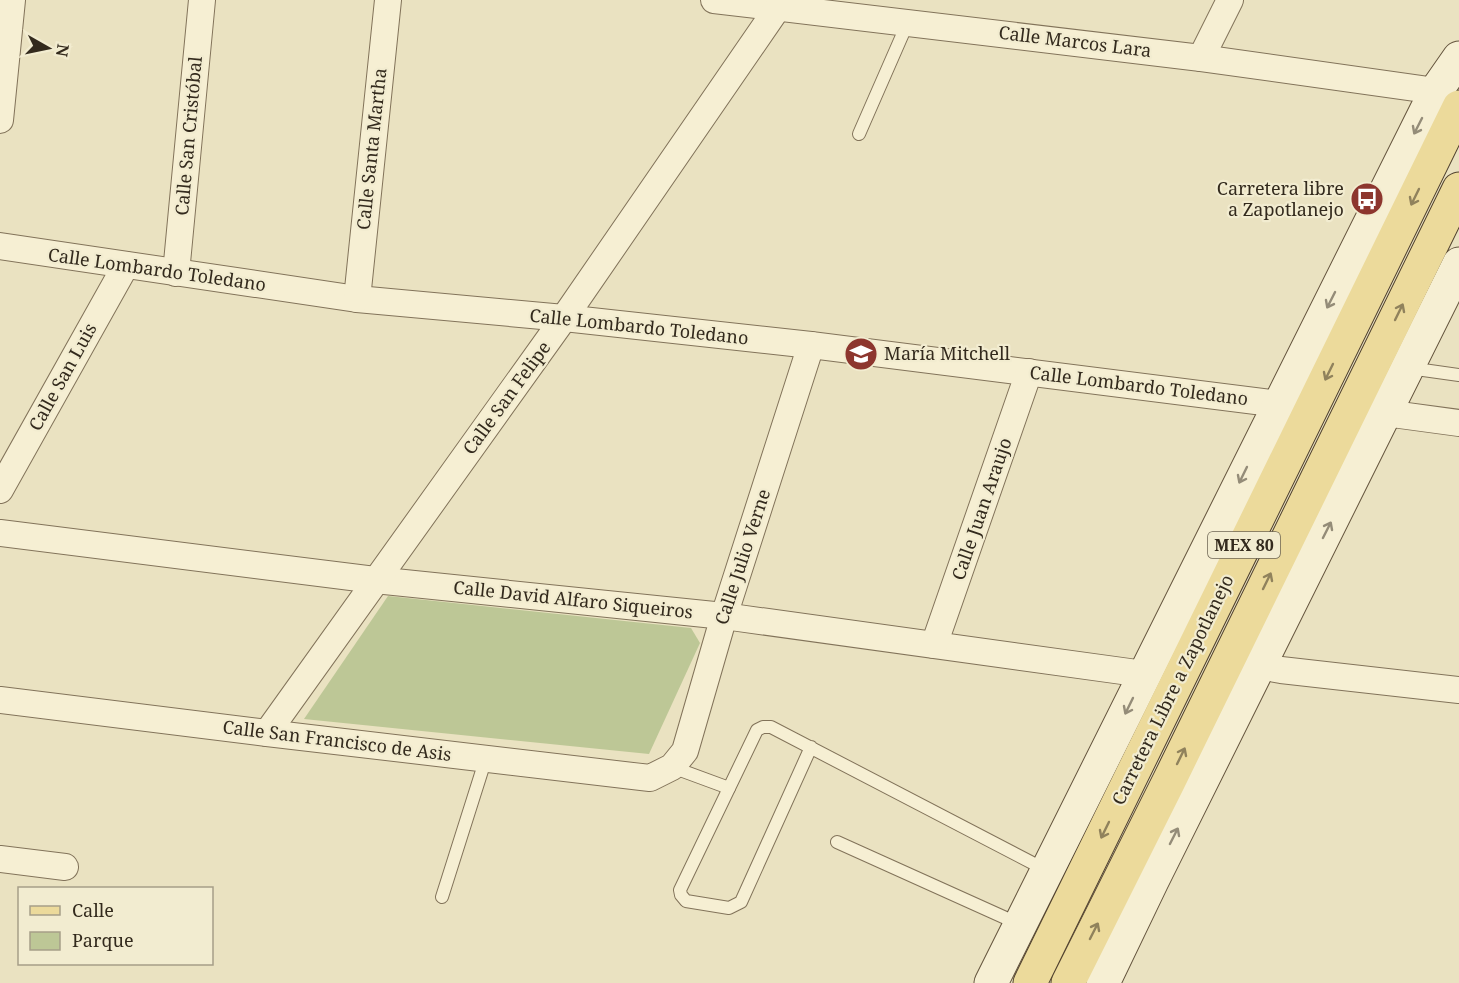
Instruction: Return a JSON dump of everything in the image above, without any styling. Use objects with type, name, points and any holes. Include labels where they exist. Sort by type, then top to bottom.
[{"type":"main road","name":"Carretera Libre a Zapotlanejo","points":[[1029,983],[1447,99]]},
{"type":"main road","name":"Carretera Libre a Zapotlanejo","points":[[1068,983],[1459,189]]},
{"type":"street","points":[[0,120],[12,0]]},
{"type":"street","name":"Calle San Cristóbal","points":[[176,273],[202,0]]},
{"type":"street","name":"Calle Santa Martha","points":[[357,299],[388,0]]},
{"type":"street","name":"Calle Marcos Lara","points":[[714,0],[780,3],[908,22],[1201,58],[1447,99]]},
{"type":"street","points":[[1201,58],[1230,0]]},
{"type":"street","name":"Calle San Felipe","points":[[267,733],[564,318],[780,3]]},
{"type":"street","points":[[991,983],[1279,404],[1447,99],[1459,58]]},
{"type":"street","name":"Calle Lombardo Toledano","points":[[0,246],[357,299],[564,318],[811,345],[1279,404]]},
{"type":"street","points":[[1103,983],[1459,264]]},
{"type":"street","name":"Calle San Luis","points":[[0,490],[126,265]]},
{"type":"street","name":"Calle Julio Verne","points":[[672,767],[685,751],[723,616],[811,345]]},
{"type":"street","name":"Calle Juan Araujo","points":[[934,645],[1029,372]]},
{"type":"street","points":[[1385,413],[1459,423]]},
{"type":"street","name":"Calle David Alfaro Siqueiros","points":[[0,533],[375,580],[723,616],[1144,674]]},
{"type":"street","points":[[1259,666],[1459,690]]},
{"type":"street","name":"Calle San Francisco de Asis","points":[[0,700],[650,778],[672,767]]},
{"type":"street","points":[[0,859],[65,867]]},
{"type":"lane","points":[[859,134],[908,22]]},
{"type":"lane","points":[[1408,368],[1459,375]]},
{"type":"lane","points":[[811,747],[741,902],[729,908],[686,901],[680,890],[757,730],[763,727],[771,727],[811,747],[1047,870]]},
{"type":"lane","points":[[442,897],[486,758]]},
{"type":"lane","points":[[672,767],[729,788]]},
{"type":"lane","points":[[837,842],[1020,925]]},
{"type":"green space","points":[[388,596],[691,628],[700,643],[649,754],[304,719]]},
{"type":"place","name":"Carretera libre a Zapotlanejo","points":[[1367,199]]},
{"type":"place","name":"María Mitchell","points":[[861,354]]}]
